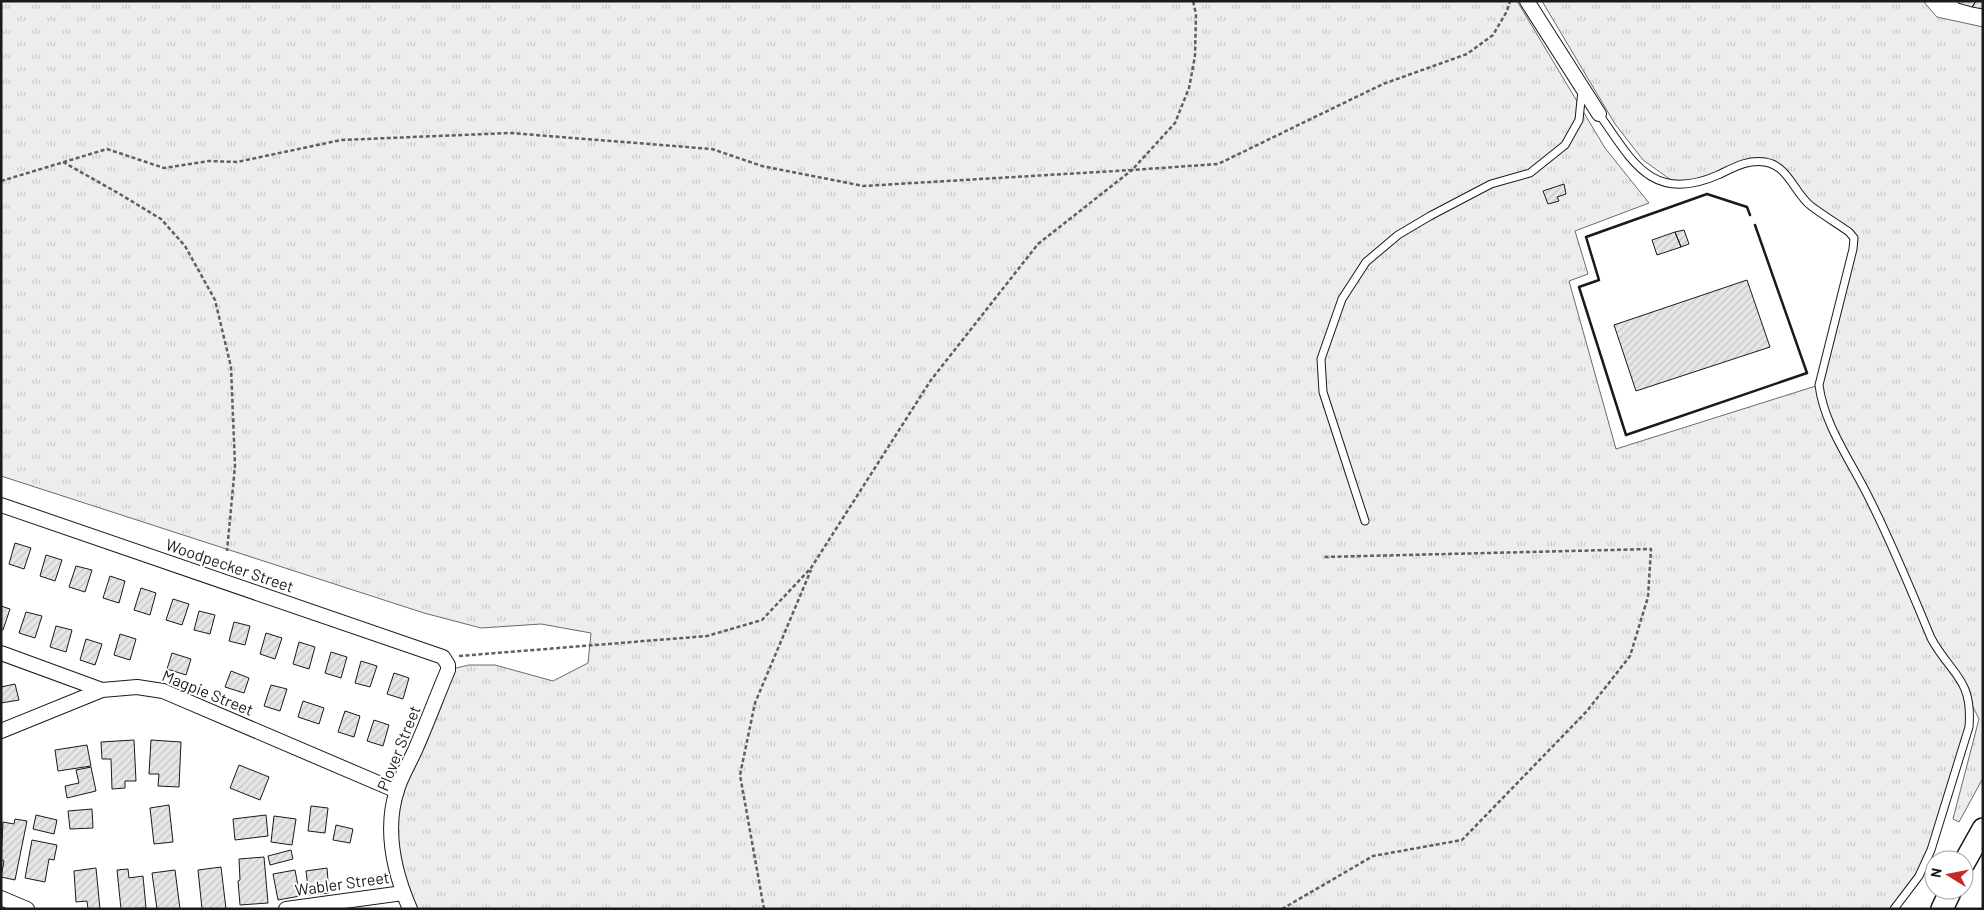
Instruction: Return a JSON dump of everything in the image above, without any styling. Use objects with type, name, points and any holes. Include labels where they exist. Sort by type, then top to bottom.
[{"type":"main road","points":[[1971,850],[1983,829]]},
{"type":"street","points":[[1528,1],[1582,90],[1599,114]]},
{"type":"street","name":"Woodpecker Street","points":[[1,505],[444,659]]},
{"type":"street","points":[[1,653],[102,690]]},
{"type":"street","name":"Plover Street","points":[[410,909],[403,893],[390,839],[397,790],[448,670],[444,659]]},
{"type":"street","name":"Magpie Street","points":[[1,731],[102,690],[137,687],[163,691],[397,790]]},
{"type":"street","name":"Wabler Street","points":[[286,909],[403,893]]},
{"type":"street","points":[[1,898],[27,909]]},
{"type":"lane","points":[[1365,521],[1323,392],[1321,359],[1342,299],[1366,262],[1398,235],[1491,184],[1530,173],[1565,145],[1579,120],[1582,90]]},
{"type":"lane","points":[[1599,114],[1634,163],[1644,172],[1662,181],[1678,185],[1696,184],[1742,164],[1767,162],[1782,169],[1809,205],[1849,232],[1854,238],[1853,249],[1819,385],[1821,400],[1825,416],[1888,536],[1936,648],[1963,682],[1969,699],[1970,712],[1969,726],[1931,850],[1919,876],[1894,909]]},
{"type":"path","points":[[764,909],[740,775],[755,704],[811,568],[931,380],[1038,244],[1132,170],[1175,123],[1189,88],[1195,56],[1196,14],[1193,1]]},
{"type":"path","points":[[1,181],[107,149],[164,168],[209,161],[237,162],[341,140],[510,134],[712,149],[762,166],[863,186],[1218,164],[1383,84],[1467,54],[1493,34],[1507,11],[1510,1]]},
{"type":"path","points":[[63,162],[161,220],[185,246],[215,300],[231,367],[235,466],[227,551]]},
{"type":"path","points":[[1282,909],[1373,856],[1462,840],[1587,711],[1630,656],[1648,596],[1651,549],[1324,557]]},
{"type":"path","points":[[444,659],[707,636],[762,620],[811,568]]},
{"type":"green space","points":[[1,1],[1517,1],[1605,148],[1649,203],[1575,231],[1588,274],[1569,281],[1616,449],[1819,385],[1854,238],[1809,205],[1781,169],[1753,161],[1678,185],[1643,160],[1615,124],[1542,1],[1923,1],[1937,17],[1983,27],[1983,778],[1959,822],[1953,819],[1979,719],[1970,701],[1969,727],[1928,850],[1924,850],[1924,861],[1919,876],[1894,909],[410,909],[391,824],[448,670],[469,665],[495,665],[553,681],[588,663],[591,633],[541,624],[481,628],[424,613],[1,476]]},
{"type":"building","points":[[1959,1],[1976,1],[1972,7],[1958,3]]},
{"type":"building","points":[[1976,1],[1983,2],[1983,9],[1972,7]]},
{"type":"building","points":[[1564,184],[1566,194],[1557,197],[1559,201],[1548,204],[1543,191]]},
{"type":"building","points":[[1684,230],[1689,244],[1681,247],[1675,232]]},
{"type":"building","points":[[1675,232],[1681,247],[1657,255],[1652,240]]},
{"type":"building","points":[[1747,280],[1770,347],[1636,391],[1614,325]]},
{"type":"building","points":[[15,543],[31,548],[24,569],[9,564]]},
{"type":"building","points":[[46,555],[62,560],[55,581],[40,576]]},
{"type":"building","points":[[76,566],[92,570],[85,592],[69,587]]},
{"type":"building","points":[[110,576],[125,581],[119,603],[103,598]]},
{"type":"building","points":[[141,588],[156,593],[150,615],[134,610]]},
{"type":"building","points":[[173,599],[189,604],[182,625],[166,620]]},
{"type":"building","points":[[1,606],[10,609],[3,630],[1,629]]},
{"type":"building","points":[[199,611],[215,615],[210,634],[194,630]]},
{"type":"building","points":[[26,612],[42,616],[35,638],[19,633]]},
{"type":"building","points":[[234,622],[250,626],[245,645],[229,641]]},
{"type":"building","points":[[56,626],[72,630],[66,652],[50,647]]},
{"type":"building","points":[[266,633],[282,638],[275,659],[260,654]]},
{"type":"building","points":[[120,634],[136,639],[130,660],[114,655]]},
{"type":"building","points":[[86,639],[102,644],[95,665],[80,660]]},
{"type":"building","points":[[299,642],[315,647],[309,669],[293,664]]},
{"type":"building","points":[[331,652],[347,657],[341,678],[325,673]]},
{"type":"building","points":[[172,653],[191,659],[186,675],[167,669]]},
{"type":"building","points":[[361,661],[377,666],[370,687],[355,683]]},
{"type":"building","points":[[231,671],[249,678],[244,693],[225,687]]},
{"type":"building","points":[[394,673],[409,678],[403,699],[387,694]]},
{"type":"building","points":[[15,684],[19,700],[1,703],[1,687]]},
{"type":"building","points":[[271,685],[287,689],[280,711],[264,706]]},
{"type":"building","points":[[303,701],[324,708],[319,724],[298,717]]},
{"type":"building","points":[[345,711],[360,716],[354,737],[338,732]]},
{"type":"building","points":[[374,720],[389,725],[383,746],[367,741]]},
{"type":"building","points":[[134,740],[136,781],[125,781],[125,788],[112,789],[111,759],[102,759],[101,742]]},
{"type":"building","points":[[151,740],[181,742],[179,787],[158,786],[159,774],[149,774]]},
{"type":"building","points":[[87,745],[91,766],[58,771],[55,750]]},
{"type":"building","points":[[239,765],[269,777],[260,800],[230,788]]},
{"type":"building","points":[[91,767],[96,791],[67,798],[65,786],[79,783],[76,770]]},
{"type":"building","points":[[169,805],[173,842],[154,844],[150,808]]},
{"type":"building","points":[[311,806],[328,808],[325,833],[308,831]]},
{"type":"building","points":[[92,809],[93,828],[70,829],[68,811]]},
{"type":"building","points":[[36,815],[57,820],[54,834],[33,829]]},
{"type":"building","points":[[266,815],[268,836],[235,840],[233,819]]},
{"type":"building","points":[[274,816],[296,819],[292,845],[271,842]]},
{"type":"building","points":[[15,819],[27,821],[15,880],[1,877],[4,861],[1,860],[3,822],[14,824]]},
{"type":"building","points":[[336,825],[353,829],[350,843],[333,840]]},
{"type":"building","points":[[32,840],[57,845],[54,860],[49,859],[45,882],[25,878]]},
{"type":"building","points":[[291,850],[293,859],[270,865],[268,856]]},
{"type":"building","points":[[264,857],[268,903],[240,905],[239,859]]},
{"type":"building","points":[[221,867],[226,909],[202,909],[198,870]]},
{"type":"building","points":[[96,868],[100,909],[88,909],[87,901],[76,902],[74,871]]},
{"type":"building","points":[[327,868],[329,893],[309,895],[306,871]]},
{"type":"building","points":[[128,869],[129,878],[143,876],[146,908],[121,909],[117,870]]},
{"type":"building","points":[[175,870],[180,909],[157,909],[152,873]]},
{"type":"building","points":[[295,870],[300,896],[278,900],[273,874]]},
{"type":"wall","points":[[1750,215],[1747,207],[1707,194],[1586,237],[1599,280],[1579,287],[1626,435],[1807,373],[1755,225]]}]
